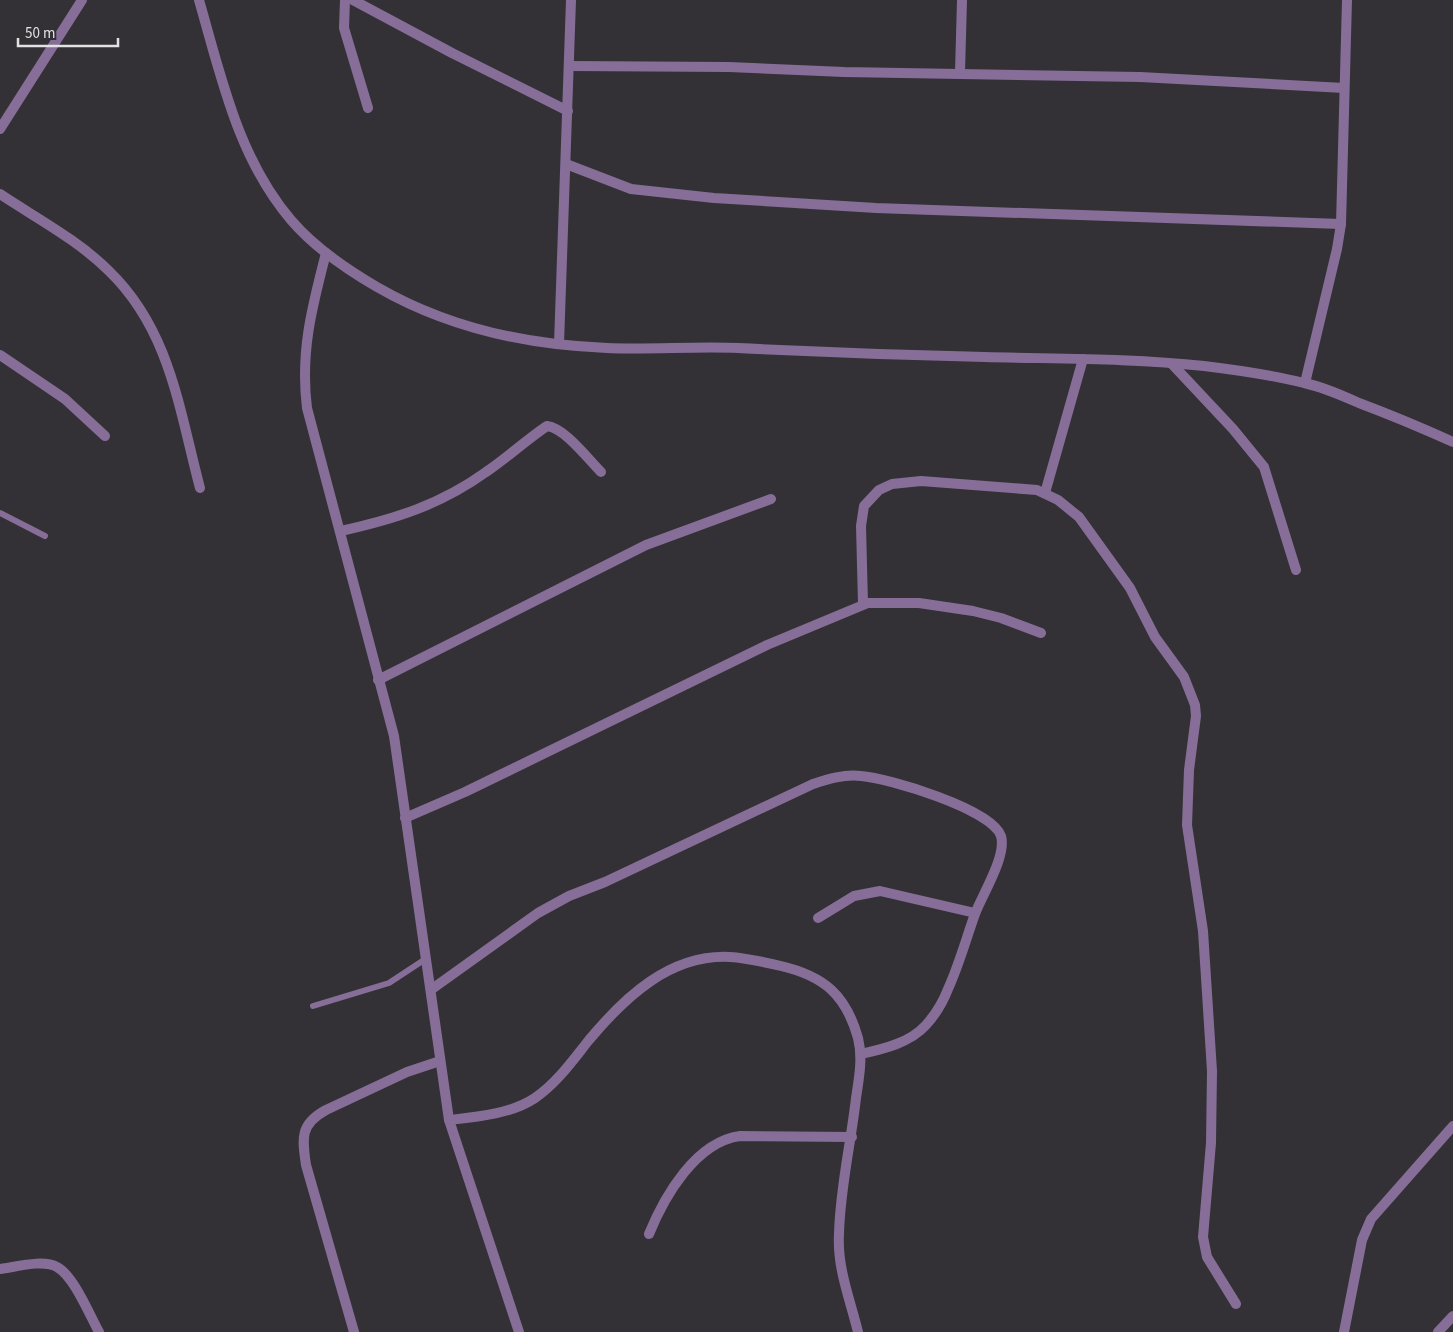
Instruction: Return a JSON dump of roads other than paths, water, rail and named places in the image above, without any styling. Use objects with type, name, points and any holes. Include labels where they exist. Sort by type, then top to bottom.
[{"type":"street","points":[[0,129],[82,0]]},
{"type":"street","points":[[199,0],[238,129],[250,157],[273,197],[293,222],[326,253],[356,274],[399,299],[443,320],[513,338],[606,348],[702,347],[1083,359],[1204,366],[1304,383],[1413,424],[1453,442]]},
{"type":"street","points":[[345,0],[344,28],[368,108]]},
{"type":"street","points":[[353,0],[452,53],[568,110]]},
{"type":"street","points":[[559,344],[571,0]]},
{"type":"street","points":[[960,72],[962,0]]},
{"type":"street","points":[[1304,383],[1337,249],[1341,224],[1347,0]]},
{"type":"street","points":[[569,66],[960,72],[1140,77],[1344,88]]},
{"type":"street","points":[[566,164],[631,189],[705,197],[876,208],[1341,224]]},
{"type":"street","points":[[0,194],[70,241],[108,270],[144,313],[164,355],[200,488]]},
{"type":"street","points":[[326,253],[305,342],[304,386],[311,425],[341,531],[394,736],[432,989],[449,1120],[519,1332]]},
{"type":"street","points":[[0,355],[65,399],[105,436]]},
{"type":"street","points":[[1045,493],[1083,359]]},
{"type":"street","points":[[1172,364],[1249,447],[1264,467],[1296,570]]},
{"type":"street","points":[[341,531],[401,517],[443,498],[484,474],[547,426],[556,428],[564,434],[601,472]]},
{"type":"street","points":[[863,604],[861,526],[864,506],[879,490],[892,484],[921,481],[1037,490],[1045,493],[1074,513],[1130,588],[1160,646],[1184,677],[1195,705],[1196,716],[1186,807],[1203,931],[1212,1071],[1211,1143],[1203,1237],[1207,1257],[1236,1304]]},
{"type":"street","points":[[378,680],[646,545],[771,499]]},
{"type":"street","points":[[406,818],[465,792],[749,653],[863,604],[896,601],[974,611],[1001,618],[1041,633]]},
{"type":"street","points":[[432,989],[531,918],[569,896],[604,882],[804,787],[836,777],[859,776],[882,779],[919,789],[978,815],[996,828],[1001,836],[1000,853],[975,912],[948,989],[925,1026],[905,1040],[890,1047],[861,1054]]},
{"type":"street","points":[[818,918],[854,896],[880,891],[975,912]]},
{"type":"street","points":[[449,1120],[478,1117],[503,1111],[535,1098],[566,1068],[619,1005],[666,972],[686,962],[704,958],[729,957],[799,970],[818,978],[830,986],[852,1020],[861,1054],[839,1241],[843,1283],[858,1332]]},
{"type":"street","points":[[354,1332],[306,1165],[303,1137],[305,1129],[315,1116],[326,1110],[407,1072],[440,1062]]},
{"type":"street","points":[[1344,1332],[1366,1230],[1372,1220],[1453,1126]]},
{"type":"street","points":[[649,1234],[654,1221],[682,1177],[699,1155],[714,1144],[728,1138],[740,1136],[828,1135],[852,1137]]},
{"type":"street","points":[[0,1269],[47,1265],[57,1267],[65,1274],[80,1296],[99,1332]]},
{"type":"street","points":[[1438,1332],[1453,1316]]},
{"type":"lane","points":[[0,514],[45,536]]},
{"type":"lane","points":[[314,1006],[390,983],[427,958]]}]
